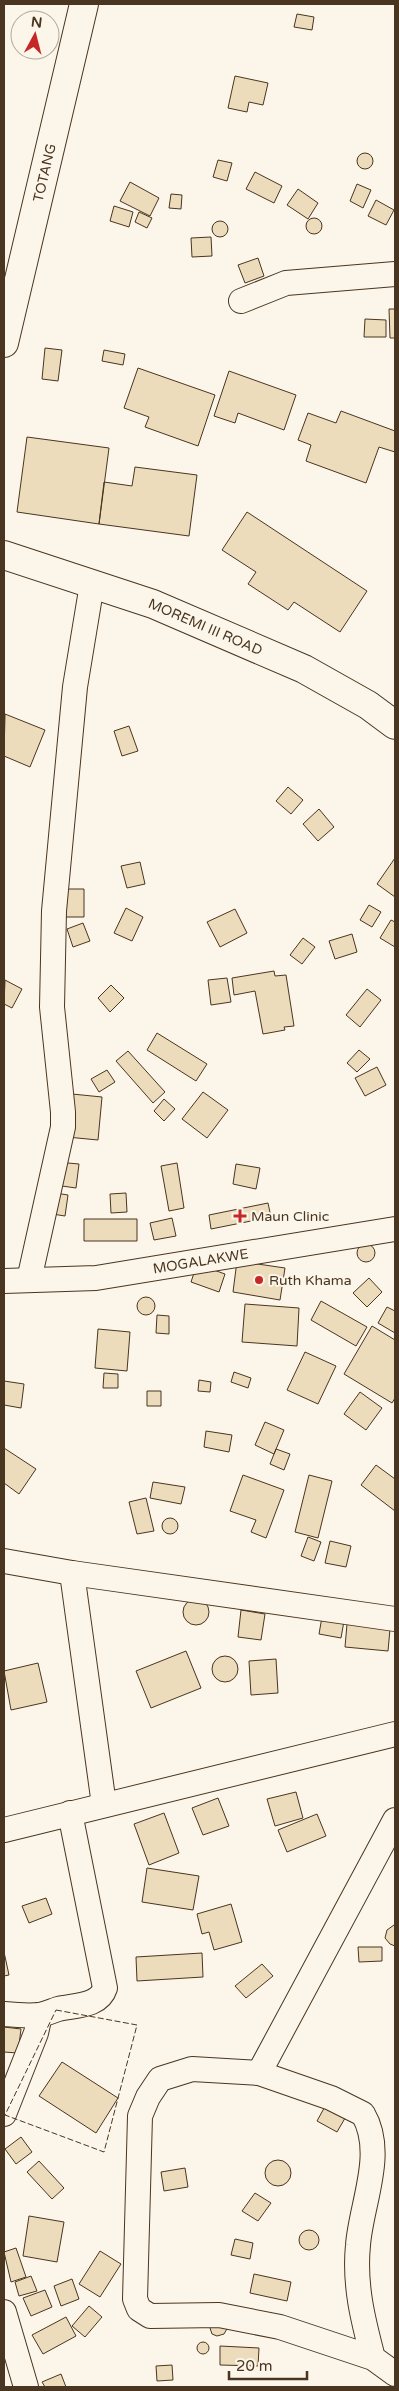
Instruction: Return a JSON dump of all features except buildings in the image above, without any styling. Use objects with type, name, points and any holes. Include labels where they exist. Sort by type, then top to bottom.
[{"type":"street","name":"TOTANG","points":[[4,343],[7,306],[84,4]]},
{"type":"street","points":[[241,301],[286,284],[395,274]]},
{"type":"street","name":"MOREMI III ROAD","points":[[4,555],[153,604],[304,669],[368,705],[395,725]]},
{"type":"street","points":[[29,1280],[63,1127],[52,1007],[54,911],[75,687],[92,584]]},
{"type":"street","name":"MOGALAKWE","points":[[4,1281],[96,1278],[395,1229]]},
{"type":"street","points":[[4,1561],[72,1573],[395,1619]]},
{"type":"street","points":[[72,1573],[104,1805]]},
{"type":"street","points":[[4,1830],[395,1734]]},
{"type":"street","points":[[4,2014],[40,2015],[98,1999],[103,1995],[105,1988],[70,1814]]},
{"type":"street","points":[[259,2073],[395,1820]]},
{"type":"street","points":[[4,2114],[36,2033],[40,2015]]},
{"type":"street","points":[[373,2358],[358,2299],[358,2245],[372,2162],[372,2138],[368,2122],[363,2114],[331,2098],[259,2073],[192,2069],[160,2079],[148,2098],[140,2116],[136,2304],[143,2313],[150,2316],[219,2315],[280,2327],[373,2358],[395,2374]]},
{"type":"street","points":[[4,2312],[26,2387]]},
{"type":"fence","points":[[56,2010],[137,2025],[104,2152],[5,2115],[56,2010]]},
{"type":"place","name":"Maun Clinic","points":[[240,1216]]},
{"type":"place","name":"Ruth Khama","points":[[259,1280]]}]
